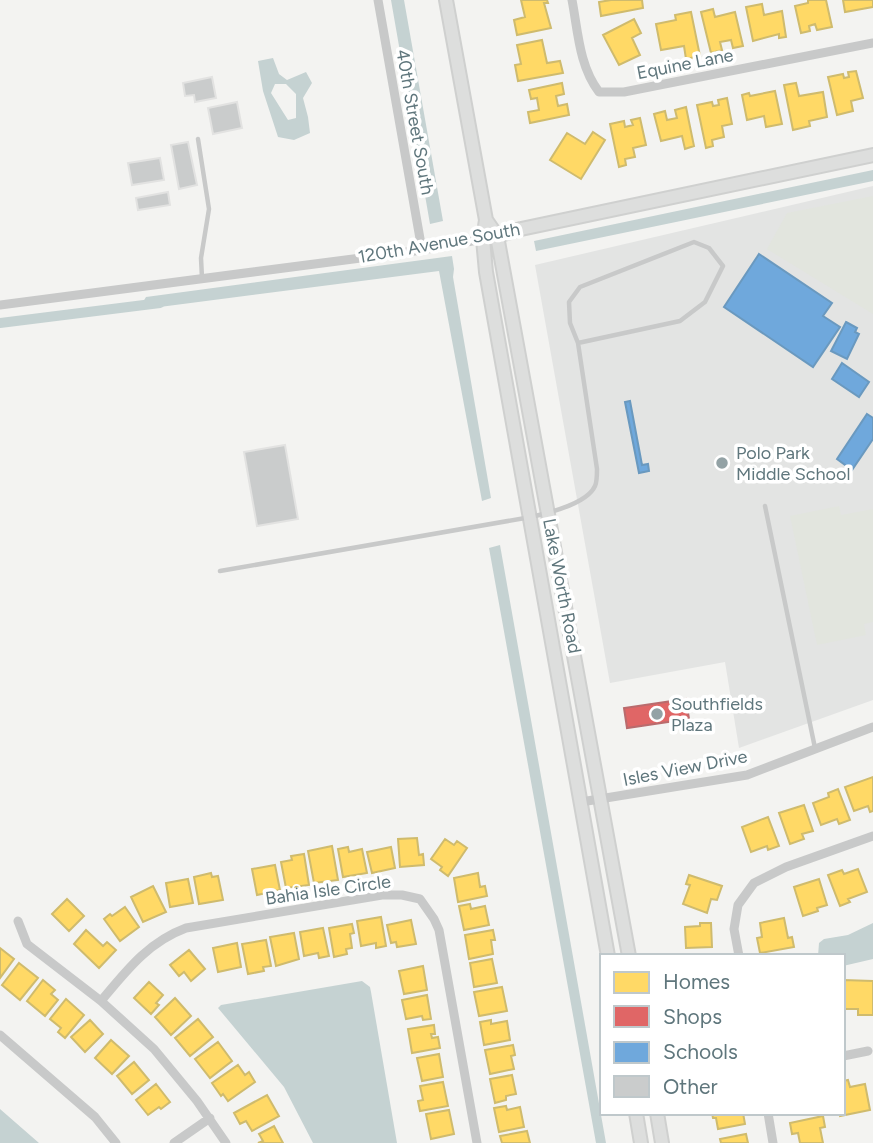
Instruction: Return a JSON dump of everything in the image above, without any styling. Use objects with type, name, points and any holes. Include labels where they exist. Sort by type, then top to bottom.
[{"type":"street","name":"40th Street South","points":[[378,0],[422,250]]},
{"type":"street","name":"Lake Worth Road","points":[[446,0],[486,220],[483,239],[486,272],[608,954]]},
{"type":"street","name":"Equine Lane","points":[[572,0],[584,63],[590,80],[599,92],[624,92],[873,43]]},
{"type":"street","name":"120th Avenue South","points":[[0,305],[422,250],[873,155]]},
{"type":"street","name":"Lake Worth Road","points":[[486,220],[497,236],[629,954]]},
{"type":"street","name":"Isles View Drive","points":[[581,802],[747,775],[873,727]]},
{"type":"street","points":[[739,954],[734,929],[738,905],[754,883],[786,867],[873,836]]},
{"type":"street","name":"Bahia Isle Circle","points":[[101,1000],[145,950],[186,928],[382,895],[420,899],[435,919],[439,930],[477,1143]]},
{"type":"street","points":[[18,921],[27,944],[101,1000],[154,1049],[210,1118],[226,1143]]},
{"type":"street","points":[[0,1035],[95,1118],[116,1143]]},
{"type":"street","points":[[845,1056],[868,1051]]},
{"type":"street","points":[[636,1115],[641,1143]]},
{"type":"street","points":[[657,1115],[662,1143]]},
{"type":"street","points":[[768,1115],[773,1143]]},
{"type":"street","points":[[174,1143],[210,1118]]},
{"type":"lane","points":[[198,139],[209,209],[201,258],[202,279]]},
{"type":"lane","points":[[220,570],[531,517],[584,499],[596,485],[597,469],[578,343],[570,323],[569,302],[580,287],[694,242],[709,248],[723,266],[705,302],[680,321],[578,343]]},
{"type":"lane","points":[[765,506],[815,748]]},
{"type":"shaded area","points":[[391,0],[404,0],[443,221],[430,224]]},
{"type":"shaded area","points":[[273,58],[279,74],[287,80],[306,72],[312,83],[303,98],[310,133],[294,140],[278,137],[263,91],[258,61]],"holes":[[[275,84],[286,84],[296,94],[296,118],[288,120],[271,93]]]},
{"type":"shaded area","points":[[873,170],[873,181],[536,251],[534,241]]},
{"type":"shaded area","name":"Polo Park Middle School","points":[[873,186],[873,700],[739,748],[725,662],[610,683],[535,265]]},
{"type":"shaded area","points":[[873,196],[873,314],[767,249],[787,213]]},
{"type":"shaded area","points":[[452,256],[453,277],[491,498],[482,501],[439,271],[152,308],[143,302],[146,297]]},
{"type":"shaded area","points":[[839,506],[841,515],[873,509],[873,622],[864,624],[866,635],[817,645],[790,516]]},
{"type":"shaded area","points":[[500,545],[606,1143],[596,1143],[489,548]]},
{"type":"shaded area","points":[[873,923],[873,959],[845,966],[845,954],[818,954],[819,943],[824,939],[848,935]]},
{"type":"shaded area","points":[[362,981],[370,987],[397,1143],[313,1143],[284,1087],[218,1008],[221,1005]]},
{"type":"shaded area","points":[[0,1109],[39,1143],[0,1143]]},
{"type":"building: Homes","points":[[521,0],[547,0],[548,3],[544,3],[551,28],[517,35],[514,20],[525,17]]},
{"type":"building: Homes","points":[[642,0],[643,8],[601,16],[599,2]]},
{"type":"building: Homes","points":[[808,0],[826,0],[832,27],[817,30],[815,24],[809,26],[810,31],[801,33],[795,6],[808,3]]},
{"type":"building: Homes","points":[[843,0],[873,0],[873,7],[845,12]]},
{"type":"building: Homes","points":[[762,4],[764,15],[782,11],[786,37],[779,38],[779,34],[753,41],[746,7]]},
{"type":"building: Homes","points":[[713,9],[715,17],[735,12],[743,46],[733,48],[731,40],[720,42],[722,50],[711,53],[701,12]]},
{"type":"building: Homes","points":[[691,12],[700,56],[686,59],[684,46],[661,50],[656,24],[676,20],[675,15]]},
{"type":"building: Homes","points":[[634,19],[641,33],[632,38],[640,55],[619,65],[603,35]]},
{"type":"building: Homes","points":[[542,40],[547,63],[560,61],[563,73],[518,81],[515,65],[521,64],[517,45]]},
{"type":"building: Homes","points":[[856,71],[863,98],[851,101],[853,111],[837,115],[828,77],[843,74],[844,78],[849,77],[848,72]]},
{"type":"building: Homes","points":[[562,83],[564,94],[556,96],[558,106],[567,104],[569,115],[530,123],[528,112],[539,110],[537,98],[531,99],[529,90]]},
{"type":"building: Homes","points":[[796,83],[799,96],[823,92],[827,117],[809,121],[810,126],[793,130],[784,85]]},
{"type":"building: Homes","points":[[775,91],[782,124],[766,127],[764,116],[747,120],[742,95]]},
{"type":"building: Homes","points":[[727,98],[732,124],[722,126],[724,137],[712,140],[713,146],[706,148],[697,105],[712,102],[713,106],[719,105],[718,100]]},
{"type":"building: Homes","points":[[686,107],[694,146],[685,149],[682,136],[661,141],[654,114],[665,111],[667,120],[677,118],[675,110]]},
{"type":"building: Homes","points":[[640,118],[646,145],[633,148],[635,157],[625,159],[626,165],[619,167],[610,124],[624,121],[625,127],[633,125],[631,120]]},
{"type":"building: Homes","points":[[593,132],[605,140],[581,179],[550,160],[567,133],[585,144]]},
{"type":"building: Homes","points":[[873,777],[873,811],[870,812],[868,806],[854,811],[845,787]]},
{"type":"building: Homes","points":[[838,789],[850,820],[839,824],[837,819],[821,825],[813,803],[829,797],[828,793]]},
{"type":"building: Homes","points":[[804,805],[813,831],[802,834],[804,839],[790,844],[779,813]]},
{"type":"building: Homes","points":[[768,817],[779,846],[768,850],[767,846],[751,852],[742,827]]},
{"type":"building: Homes","points":[[417,838],[419,855],[423,854],[424,865],[400,867],[398,839]]},
{"type":"building: Homes","points":[[445,839],[454,845],[457,841],[467,848],[448,876],[440,870],[442,867],[431,859]]},
{"type":"building: Homes","points":[[332,846],[338,880],[314,883],[308,851]]},
{"type":"building: Homes","points":[[348,847],[349,852],[362,849],[367,873],[343,877],[338,849]]},
{"type":"building: Homes","points":[[391,847],[395,868],[372,873],[367,852]]},
{"type":"building: Homes","points":[[304,854],[309,885],[286,888],[281,862],[292,860],[291,856]]},
{"type":"building: Homes","points":[[275,865],[280,890],[257,895],[252,869]]},
{"type":"building: Homes","points":[[858,869],[867,892],[848,899],[850,902],[840,906],[828,875],[842,870],[844,874]]},
{"type":"building: Homes","points":[[211,873],[212,877],[218,876],[223,900],[199,904],[194,877]]},
{"type":"building: Homes","points":[[478,873],[480,887],[485,886],[487,896],[458,902],[454,878]]},
{"type":"building: Homes","points":[[689,875],[722,886],[717,900],[711,899],[707,913],[683,904],[690,885],[686,884]]},
{"type":"building: Homes","points":[[188,879],[193,903],[170,907],[166,883]]},
{"type":"building: Homes","points":[[819,879],[827,905],[803,916],[794,887]]},
{"type":"building: Homes","points":[[153,886],[166,912],[143,922],[131,897]]},
{"type":"building: Homes","points":[[67,899],[84,916],[69,931],[52,914]]},
{"type":"building: Homes","points":[[470,904],[471,909],[485,906],[489,925],[464,930],[459,906]]},
{"type":"building: Homes","points":[[125,907],[139,927],[120,941],[104,919]]},
{"type":"building: Homes","points":[[381,917],[386,946],[376,948],[376,943],[361,946],[357,921]]},
{"type":"building: Homes","points":[[784,918],[788,938],[792,937],[794,947],[760,953],[757,938],[762,937],[760,923]]},
{"type":"building: Homes","points":[[411,920],[416,944],[397,947],[396,942],[391,943],[387,925]]},
{"type":"building: Homes","points":[[700,923],[711,923],[712,947],[686,948],[685,927],[700,926]]},
{"type":"building: Homes","points":[[352,924],[352,948],[346,949],[347,954],[334,957],[329,928]]},
{"type":"building: Homes","points":[[323,928],[329,956],[319,958],[318,953],[304,956],[300,932]]},
{"type":"building: Homes","points":[[86,930],[103,946],[107,942],[116,950],[99,968],[74,944]]},
{"type":"building: Homes","points":[[493,930],[493,954],[469,959],[465,935]]},
{"type":"building: Homes","points":[[294,933],[299,959],[276,966],[270,937]]},
{"type":"building: Homes","points":[[266,940],[271,966],[263,967],[264,971],[248,974],[242,944]]},
{"type":"building: Homes","points":[[237,943],[241,967],[218,972],[213,948]]},
{"type":"building: Homes","points":[[0,948],[14,959],[0,978]]},
{"type":"building: Homes","points":[[189,950],[205,969],[191,981],[184,972],[179,976],[170,965]]},
{"type":"building: Homes","points":[[492,959],[497,983],[474,987],[470,963]]},
{"type":"building: Homes","points":[[19,963],[38,978],[20,1000],[2,985]]},
{"type":"building: Homes","points":[[423,966],[427,990],[404,994],[399,971]]},
{"type":"building: Homes","points":[[43,980],[55,990],[51,994],[58,1000],[45,1016],[27,1001]]},
{"type":"building: Homes","points":[[845,980],[873,981],[873,1015],[858,1015],[858,1009],[845,1009]]},
{"type":"building: Homes","points":[[149,982],[163,995],[151,1014],[134,998]]},
{"type":"building: Homes","points":[[502,987],[507,1011],[479,1016],[474,992]]},
{"type":"building: Homes","points":[[427,995],[431,1019],[423,1020],[422,1016],[406,1019],[402,1000]]},
{"type":"building: Homes","points":[[175,998],[191,1016],[171,1035],[155,1017]]},
{"type":"building: Homes","points":[[66,999],[84,1015],[65,1038],[58,1032],[61,1028],[50,1019]]},
{"type":"building: Homes","points":[[198,1019],[213,1037],[190,1056],[175,1038]]},
{"type":"building: Homes","points":[[90,1020],[103,1034],[85,1052],[71,1037]]},
{"type":"building: Homes","points":[[491,1020],[491,1024],[507,1021],[510,1040],[484,1045],[480,1022]]},
{"type":"building: Homes","points":[[434,1025],[435,1034],[431,1034],[432,1038],[438,1037],[440,1048],[412,1053],[408,1029]]},
{"type":"building: Homes","points":[[111,1040],[129,1056],[112,1074],[95,1058]]},
{"type":"building: Homes","points":[[218,1042],[232,1061],[210,1078],[195,1059]]},
{"type":"building: Homes","points":[[513,1045],[515,1055],[511,1056],[514,1069],[490,1074],[485,1050]]},
{"type":"building: Homes","points":[[439,1054],[443,1077],[422,1081],[417,1058]]},
{"type":"building: Homes","points":[[134,1062],[149,1080],[132,1094],[117,1076]]},
{"type":"building: Homes","points":[[238,1065],[245,1075],[249,1072],[255,1082],[228,1101],[212,1083]]},
{"type":"building: Homes","points":[[512,1075],[516,1094],[506,1096],[506,1100],[495,1103],[490,1079]]},
{"type":"building: Homes","points":[[848,1080],[850,1087],[865,1084],[870,1110],[845,1115],[845,1081]]},
{"type":"building: Homes","points":[[443,1082],[448,1106],[420,1111],[418,1101],[423,1100],[420,1086]]},
{"type":"building: Homes","points":[[156,1084],[170,1102],[148,1115],[136,1100]]},
{"type":"building: Homes","points":[[267,1095],[279,1116],[252,1131],[246,1121],[240,1124],[234,1113]]},
{"type":"building: Homes","points":[[506,1106],[507,1110],[520,1107],[524,1127],[499,1132],[494,1108]]},
{"type":"building: Homes","points":[[449,1110],[454,1134],[431,1139],[426,1114]]},
{"type":"building: Homes","points":[[712,1115],[743,1115],[745,1124],[718,1129],[716,1118]]},
{"type":"building: Homes","points":[[823,1116],[825,1127],[820,1128],[823,1143],[800,1143],[798,1133],[792,1134],[790,1123]]},
{"type":"building: Homes","points":[[274,1126],[283,1143],[258,1143],[263,1141],[259,1134]]},
{"type":"building: Homes","points":[[527,1131],[530,1143],[502,1143],[500,1136]]},
{"type":"building: Homes","points":[[746,1134],[748,1143],[721,1143],[720,1139]]},
{"type":"building: Shops","name":"Southfields Plaza","points":[[686,699],[689,719],[627,728],[624,708]]},
{"type":"building: Schools","points":[[759,254],[832,303],[823,316],[840,327],[813,367],[724,307]]},
{"type":"building: Schools","points":[[846,322],[857,328],[855,332],[859,334],[847,359],[831,351]]},
{"type":"building: Schools","points":[[842,363],[869,382],[859,397],[832,379]]},
{"type":"building: Schools","points":[[630,401],[642,465],[648,464],[649,471],[639,473],[625,402]]},
{"type":"building: Schools","points":[[867,414],[873,418],[873,439],[852,470],[837,459]]},
{"type":"building: Other","points":[[212,77],[216,98],[195,102],[194,95],[185,96],[183,83]]},
{"type":"building: Other","points":[[237,102],[242,128],[213,134],[208,108]]},
{"type":"building: Other","points":[[188,142],[197,185],[179,189],[171,145]]},
{"type":"building: Other","points":[[160,158],[164,180],[132,185],[128,163]]},
{"type":"building: Other","points":[[168,192],[170,205],[138,210],[136,198]]},
{"type":"building: Other","points":[[285,445],[298,519],[257,526],[244,452]]},
{"type":"waterway","points":[[0,323],[160,303]]},
{"type":"place","name":"Polo Park Middle School","points":[[722,463]]},
{"type":"place","name":"Southfields Plaza","points":[[657,714]]}]
